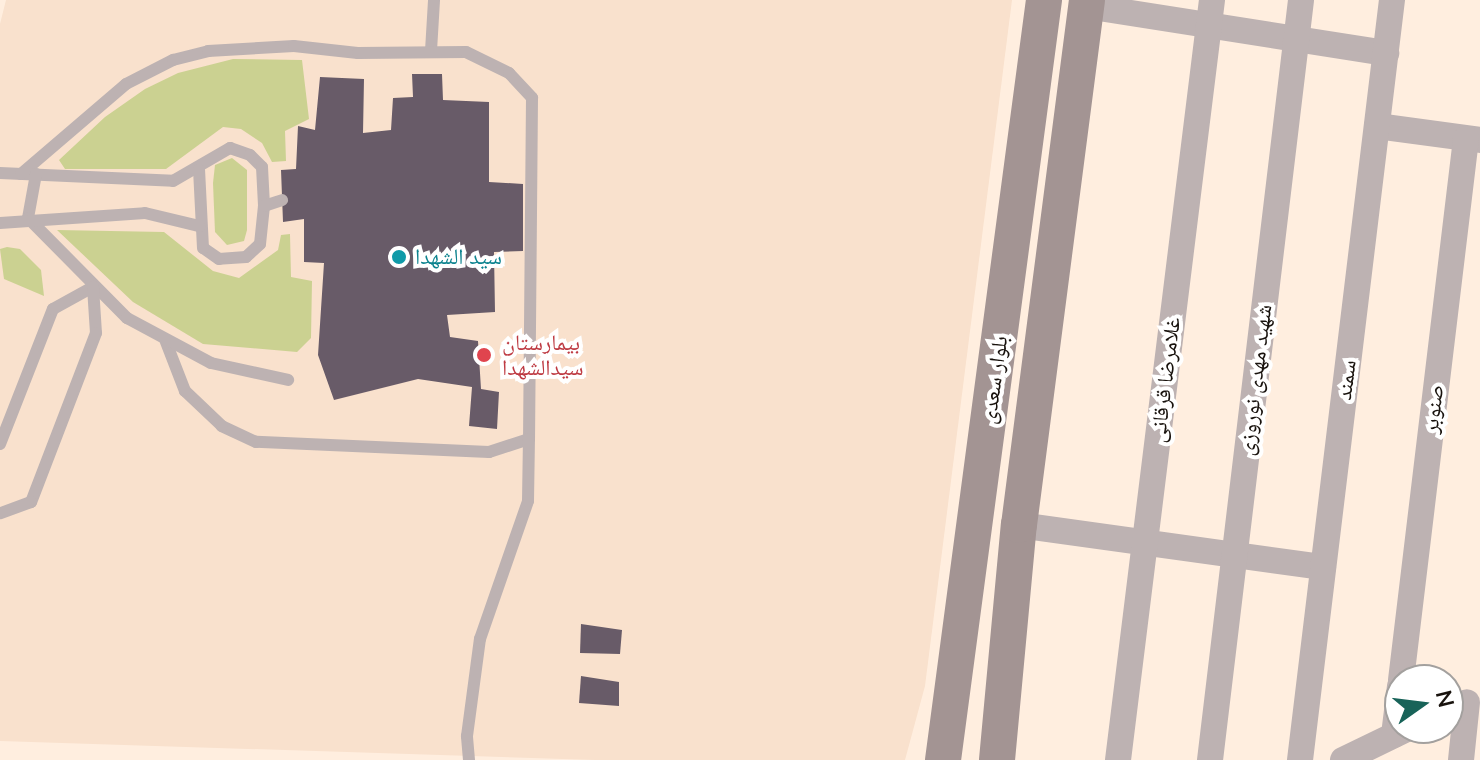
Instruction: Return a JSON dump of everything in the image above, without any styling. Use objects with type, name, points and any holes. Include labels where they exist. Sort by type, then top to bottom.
[{"type":"street","name":"بلوار سعدی","points":[[943,760],[1044,0]]},
{"type":"street","name":"شهید مهدی نوروزی","points":[[1210,760],[1301,0]]},
{"type":"street","name":"سمند","points":[[1300,760],[1392,0]]},
{"type":"street","name":"بلوار سعدی","points":[[997,760],[1019,525],[1086,3]]},
{"type":"street","points":[[1086,3],[1210,13],[1296,39],[1386,53]]},
{"type":"street","name":"غلامرضا قرقانی","points":[[1118,760],[1210,13]]},
{"type":"street","points":[[1377,126],[1473,139]]},
{"type":"street","name":"صنوبر","points":[[1403,664],[1473,139]]},
{"type":"street","points":[[1019,525],[1323,567]]},
{"type":"street","points":[[1461,760],[1465,703]]},
{"type":"street","points":[[1353,757],[1384,741]]},
{"type":"lane","points":[[431,51],[434,0]]},
{"type":"lane","points":[[21,174],[126,84],[173,60],[208,51],[294,46],[358,53],[466,52],[509,73],[532,98],[528,501],[480,639],[467,736],[469,760]]},
{"type":"lane","points":[[0,173],[173,181],[199,170],[230,148],[250,155],[262,167],[264,206],[260,244],[246,257],[219,259],[203,248],[199,226],[199,170]]},
{"type":"lane","points":[[28,218],[36,174]]},
{"type":"lane","points":[[264,206],[282,200]]},
{"type":"lane","points":[[0,223],[28,218],[145,213],[199,226]]},
{"type":"lane","points":[[28,218],[93,287],[166,342],[211,363],[288,380]]},
{"type":"lane","points":[[0,444],[53,309],[93,287]]},
{"type":"lane","points":[[0,513],[31,502],[96,333],[93,287]]},
{"type":"lane","points":[[166,342],[185,391],[222,426],[256,442],[489,452],[529,439]]},
{"type":"shaded area","name":"بیمارستان سیدالشهدا","points":[[6,0],[1012,0],[925,686],[905,760],[595,760],[0,741],[0,24]]},
{"type":"green space","points":[[233,59],[302,60],[309,119],[285,131],[286,161],[272,162],[262,143],[241,129],[223,127],[166,169],[65,169],[59,160],[105,117],[145,89],[178,73]]},
{"type":"green space","points":[[232,158],[247,170],[247,230],[244,241],[227,245],[215,232],[213,183],[215,165]]},
{"type":"green space","points":[[57,230],[164,232],[213,271],[239,278],[278,250],[281,235],[290,234],[291,277],[312,281],[311,338],[297,352],[203,344],[133,302]]},
{"type":"green space","points":[[0,249],[20,249],[41,270],[44,296],[4,279]]},
{"type":"building","name":"سید الشهدا","points":[[412,74],[442,74],[443,100],[489,102],[489,182],[523,184],[523,251],[494,252],[495,312],[447,315],[450,337],[478,341],[481,389],[499,392],[497,429],[469,426],[472,387],[418,379],[334,400],[318,355],[324,263],[304,262],[304,219],[283,222],[281,170],[296,169],[298,126],[315,130],[320,77],[364,79],[363,133],[391,130],[393,98],[413,97]]},
{"type":"building","points":[[581,624],[622,630],[620,654],[580,653]]},
{"type":"building","points":[[581,676],[619,682],[619,706],[579,703]]},
{"type":"place","name":"سید الشهدا","points":[[399,257]]},
{"type":"place","name":"بیمارستان سیدالشهدا","points":[[484,355]]}]
